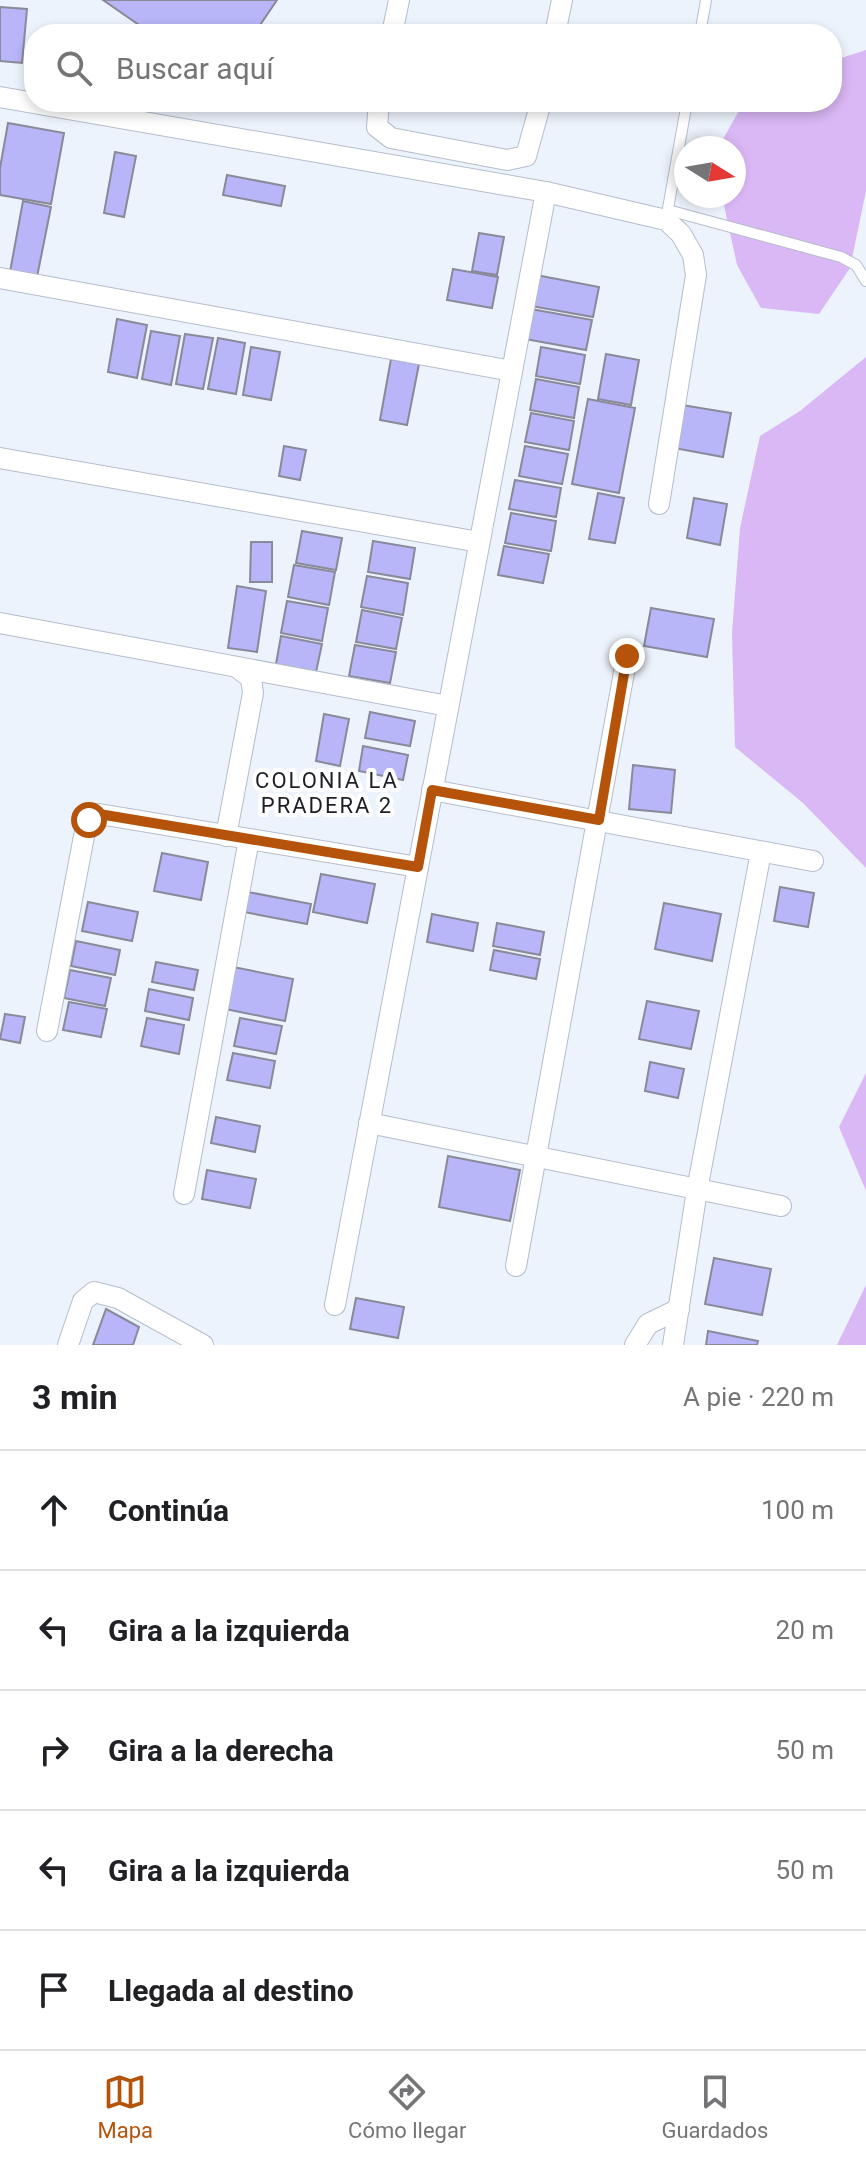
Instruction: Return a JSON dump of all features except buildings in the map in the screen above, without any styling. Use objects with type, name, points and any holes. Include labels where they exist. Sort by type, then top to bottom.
[{"type":"street","points":[[394,24],[399,0]]},
{"type":"street","points":[[557,24],[562,0]]},
{"type":"street","points":[[0,97],[24,101]]},
{"type":"street","points":[[86,112],[667,215],[693,255],[696,275],[659,504]]},
{"type":"street","points":[[378,112],[377,127],[391,138],[507,160],[526,156],[538,112]]},
{"type":"street","points":[[335,1305],[546,192]]},
{"type":"street","points":[[0,278],[512,371]]},
{"type":"street","points":[[0,458],[479,542]]},
{"type":"street","points":[[0,623],[448,706]]},
{"type":"street","points":[[516,1266],[627,656]]},
{"type":"street","points":[[226,836],[253,693],[251,678],[239,669]]},
{"type":"street","points":[[432,790],[813,861]]},
{"type":"street","points":[[47,1031],[89,820],[99,814],[418,867]]},
{"type":"street","points":[[184,1194],[249,839]]},
{"type":"street","points":[[673,1345],[697,1190],[761,852]]},
{"type":"street","points":[[369,1123],[781,1206]]},
{"type":"street","points":[[68,1345],[83,1301],[94,1292],[118,1298],[203,1345]]},
{"type":"street","points":[[635,1345],[648,1324],[679,1309]]},
{"type":"lane","points":[[702,24],[706,0]]},
{"type":"lane","points":[[685,112],[667,215],[841,257],[856,265],[866,281]]},
{"type":"shaded area","points":[[866,50],[866,191],[850,268],[819,314],[761,308],[737,265],[725,208],[746,208],[746,136],[725,136],[738,112],[842,112],[842,58]]},
{"type":"shaded area","points":[[866,357],[866,868],[803,803],[735,747],[732,633],[740,528],[760,436],[800,411]]},
{"type":"shaded area","points":[[866,1073],[866,1191],[839,1127]]},
{"type":"shaded area","points":[[866,1285],[866,1345],[837,1345]]},
{"type":"district","name":"COLONIA LA PRADERA 2","points":[[327,792]]},
{"type":"route","points":[[89,820],[99,814],[418,867],[432,790],[599,820],[627,656]]}]
